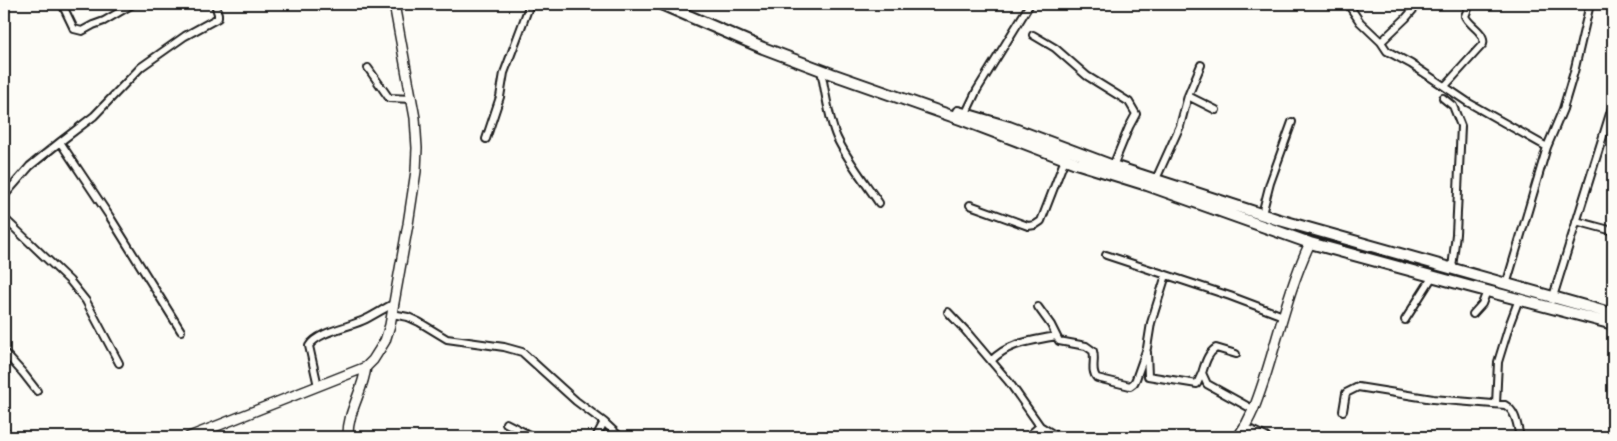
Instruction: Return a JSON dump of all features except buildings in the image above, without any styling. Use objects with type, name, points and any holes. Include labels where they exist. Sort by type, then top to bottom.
[{"type":"main road","points":[[661,4],[821,70],[964,117],[1009,126],[1113,166],[1276,219],[1506,284],[1613,324]]},
{"type":"main road","points":[[682,5],[830,67],[964,117],[1065,159],[1147,185],[1310,243],[1519,299],[1551,302],[1613,314]]},
{"type":"street","points":[[62,4],[74,29],[82,31],[133,4]]},
{"type":"street","points":[[4,196],[30,166],[94,116],[140,67],[185,36],[218,18],[215,4]]},
{"type":"street","points":[[190,437],[366,367],[373,360],[384,341],[395,303],[416,171],[417,138],[416,118],[394,4]]},
{"type":"street","points":[[486,139],[500,97],[504,73],[530,4]]},
{"type":"street","points":[[964,117],[977,90],[1030,4]]},
{"type":"street","points":[[1348,4],[1360,22],[1387,51],[1411,64],[1469,103],[1547,147]]},
{"type":"street","points":[[1380,42],[1418,4]]},
{"type":"street","points":[[1445,86],[1484,40],[1466,19],[1465,14],[1470,4]]},
{"type":"street","points":[[1506,284],[1547,147],[1563,109],[1590,4]]},
{"type":"street","points":[[1033,35],[1054,48],[1087,76],[1129,102],[1135,110],[1135,116],[1113,166]]},
{"type":"street","points":[[1156,179],[1180,126],[1188,96],[1201,65]]},
{"type":"street","points":[[368,68],[389,98],[412,99]]},
{"type":"street","points":[[821,70],[837,139],[879,203]]},
{"type":"street","points":[[1188,96],[1216,110]]},
{"type":"street","points":[[1443,98],[1453,106],[1461,126],[1456,234],[1452,268]]},
{"type":"street","points":[[1551,302],[1613,104]]},
{"type":"street","points":[[1262,214],[1270,183],[1292,122]]},
{"type":"street","points":[[60,142],[110,217],[181,331]]},
{"type":"street","points":[[970,205],[1028,226],[1035,226],[1041,221],[1065,159]]},
{"type":"street","points":[[4,218],[70,281],[86,301],[119,363]]},
{"type":"street","points":[[1576,222],[1613,231]]},
{"type":"street","points":[[1238,437],[1254,410],[1301,262],[1310,243]]},
{"type":"street","points":[[1106,255],[1284,316]]},
{"type":"street","points":[[1038,307],[1060,341],[1090,347],[1094,354],[1093,372],[1097,378],[1130,386],[1136,379],[1147,348],[1151,323],[1166,275]]},
{"type":"street","points":[[1405,320],[1433,276]]},
{"type":"street","points":[[1472,314],[1482,304],[1486,291]]},
{"type":"street","points":[[1496,404],[1498,362],[1519,299]]},
{"type":"street","points":[[318,386],[311,343],[324,335],[366,319],[395,303]]},
{"type":"street","points":[[948,312],[1009,382],[1040,426],[1058,437]]},
{"type":"street","points":[[392,314],[408,317],[419,322],[446,339],[504,347],[522,352],[576,401],[620,437]]},
{"type":"street","points":[[991,360],[1011,346],[1056,336]]},
{"type":"street","points":[[1147,348],[1148,376],[1197,384],[1211,351],[1216,348],[1236,354]]},
{"type":"street","points":[[4,352],[37,391]]},
{"type":"street","points":[[348,437],[350,415],[364,380],[366,367]]},
{"type":"street","points":[[353,372],[364,380]]},
{"type":"street","points":[[1202,373],[1208,384],[1254,410]]},
{"type":"street","points":[[1343,411],[1346,393],[1358,387],[1434,399],[1506,405],[1514,414],[1520,437]]},
{"type":"street","points":[[506,422],[533,437]]},
{"type":"street","points":[[596,437],[604,422]]},
{"type":"street","points":[[1027,437],[1040,426]]},
{"type":"street","points":[[1245,427],[1266,437]]},
{"type":"street","points":[[4,430],[10,437]]}]
